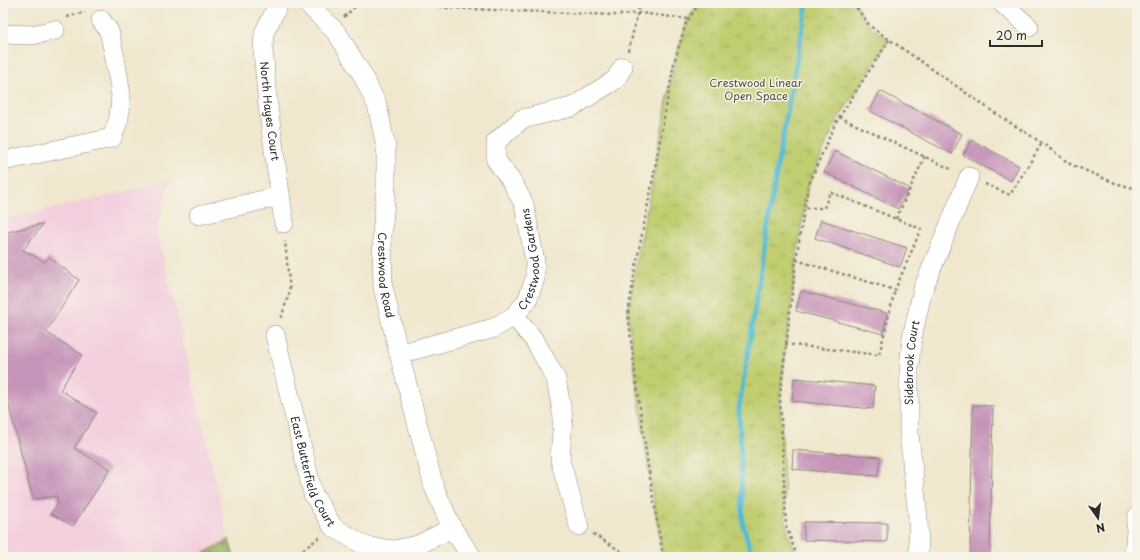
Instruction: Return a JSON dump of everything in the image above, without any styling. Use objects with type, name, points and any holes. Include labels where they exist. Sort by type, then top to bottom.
[{"type":"street","name":"North Hayes Court","points":[[280,3],[264,33],[263,50],[268,106],[284,222]]},
{"type":"street","name":"Crestwood Road","points":[[305,3],[338,33],[362,74],[377,105],[386,147],[386,188],[382,236],[383,287],[434,487],[452,528],[472,557]]},
{"type":"street","points":[[1002,3],[1029,27]]},
{"type":"street","points":[[3,161],[112,138],[118,118],[121,95],[109,31],[101,20]]},
{"type":"street","points":[[3,34],[32,35],[55,30]]},
{"type":"street","name":"Crestwood Gardens","points":[[399,354],[494,328],[514,316],[527,301],[535,278],[535,261],[524,204],[512,182],[496,160],[496,142],[522,119],[572,107],[614,80],[623,67]]},
{"type":"street","name":"Sidebrook Court","points":[[919,557],[918,518],[909,433],[909,367],[912,337],[923,289],[969,177]]},
{"type":"street","points":[[199,215],[280,196]]},
{"type":"street","name":"Crestwood Gardens","points":[[514,316],[535,341],[556,379],[563,417],[560,460],[580,526]]},
{"type":"street","name":"East Butterfield Court","points":[[275,335],[313,494],[333,527],[367,547],[394,550],[418,545],[452,528]]},
{"type":"street","points":[[1134,557],[1137,517]]},
{"type":"path","points":[[422,3],[446,8],[614,15],[638,13],[688,19]]},
{"type":"path","points":[[623,67],[640,3]]},
{"type":"path","points":[[662,557],[648,466],[628,314],[674,63],[686,23],[698,3]]},
{"type":"path","points":[[852,3],[870,26],[995,113],[1042,143],[1070,164],[1137,189]]},
{"type":"path","points":[[798,557],[786,525],[780,396],[785,344],[804,208],[808,186],[835,124],[889,40]]},
{"type":"path","points":[[840,117],[1010,196],[1042,143]]},
{"type":"path","points":[[896,219],[925,156]]},
{"type":"path","points":[[785,344],[879,355],[895,290],[921,230],[830,192],[824,208],[804,208]]},
{"type":"path","points":[[275,335],[290,291],[284,222]]},
{"type":"path","points":[[796,260],[895,290]]},
{"type":"path","points":[[580,526],[632,557]]},
{"type":"path","points":[[293,557],[333,527]]},
{"type":"shaded area","points":[[170,181],[157,229],[229,539],[197,557],[3,557],[3,220]]},
{"type":"green space","name":"Crestwood Linear Open Space","points":[[699,3],[856,3],[865,20],[889,40],[835,124],[808,186],[799,240],[780,396],[786,525],[797,557],[663,557],[648,466],[628,314],[674,63],[688,19]]},
{"type":"green space","points":[[229,539],[234,557],[197,557]]},
{"type":"building","points":[[880,91],[962,134],[952,154],[870,111]]},
{"type":"building","points":[[972,140],[1019,166],[1011,181],[963,155]]},
{"type":"building","points":[[835,151],[909,188],[898,209],[824,172]]},
{"type":"building","points":[[821,220],[907,248],[900,267],[815,238]]},
{"type":"building","points":[[43,224],[23,250],[45,262],[49,257],[79,280],[46,332],[82,355],[60,390],[97,413],[74,448],[110,469],[73,526],[50,513],[58,504],[57,496],[33,499],[3,384],[3,233]]},
{"type":"building","points":[[801,291],[887,313],[883,334],[796,311]]},
{"type":"building","points":[[794,378],[875,386],[873,409],[792,401]]},
{"type":"building","points":[[973,405],[993,406],[990,557],[970,557]]},
{"type":"building","points":[[793,450],[880,457],[878,476],[792,469]]},
{"type":"building","points":[[804,522],[887,523],[887,542],[804,540]]},
{"type":"waterway","points":[[752,557],[743,524],[739,408],[777,168],[807,3]]}]
